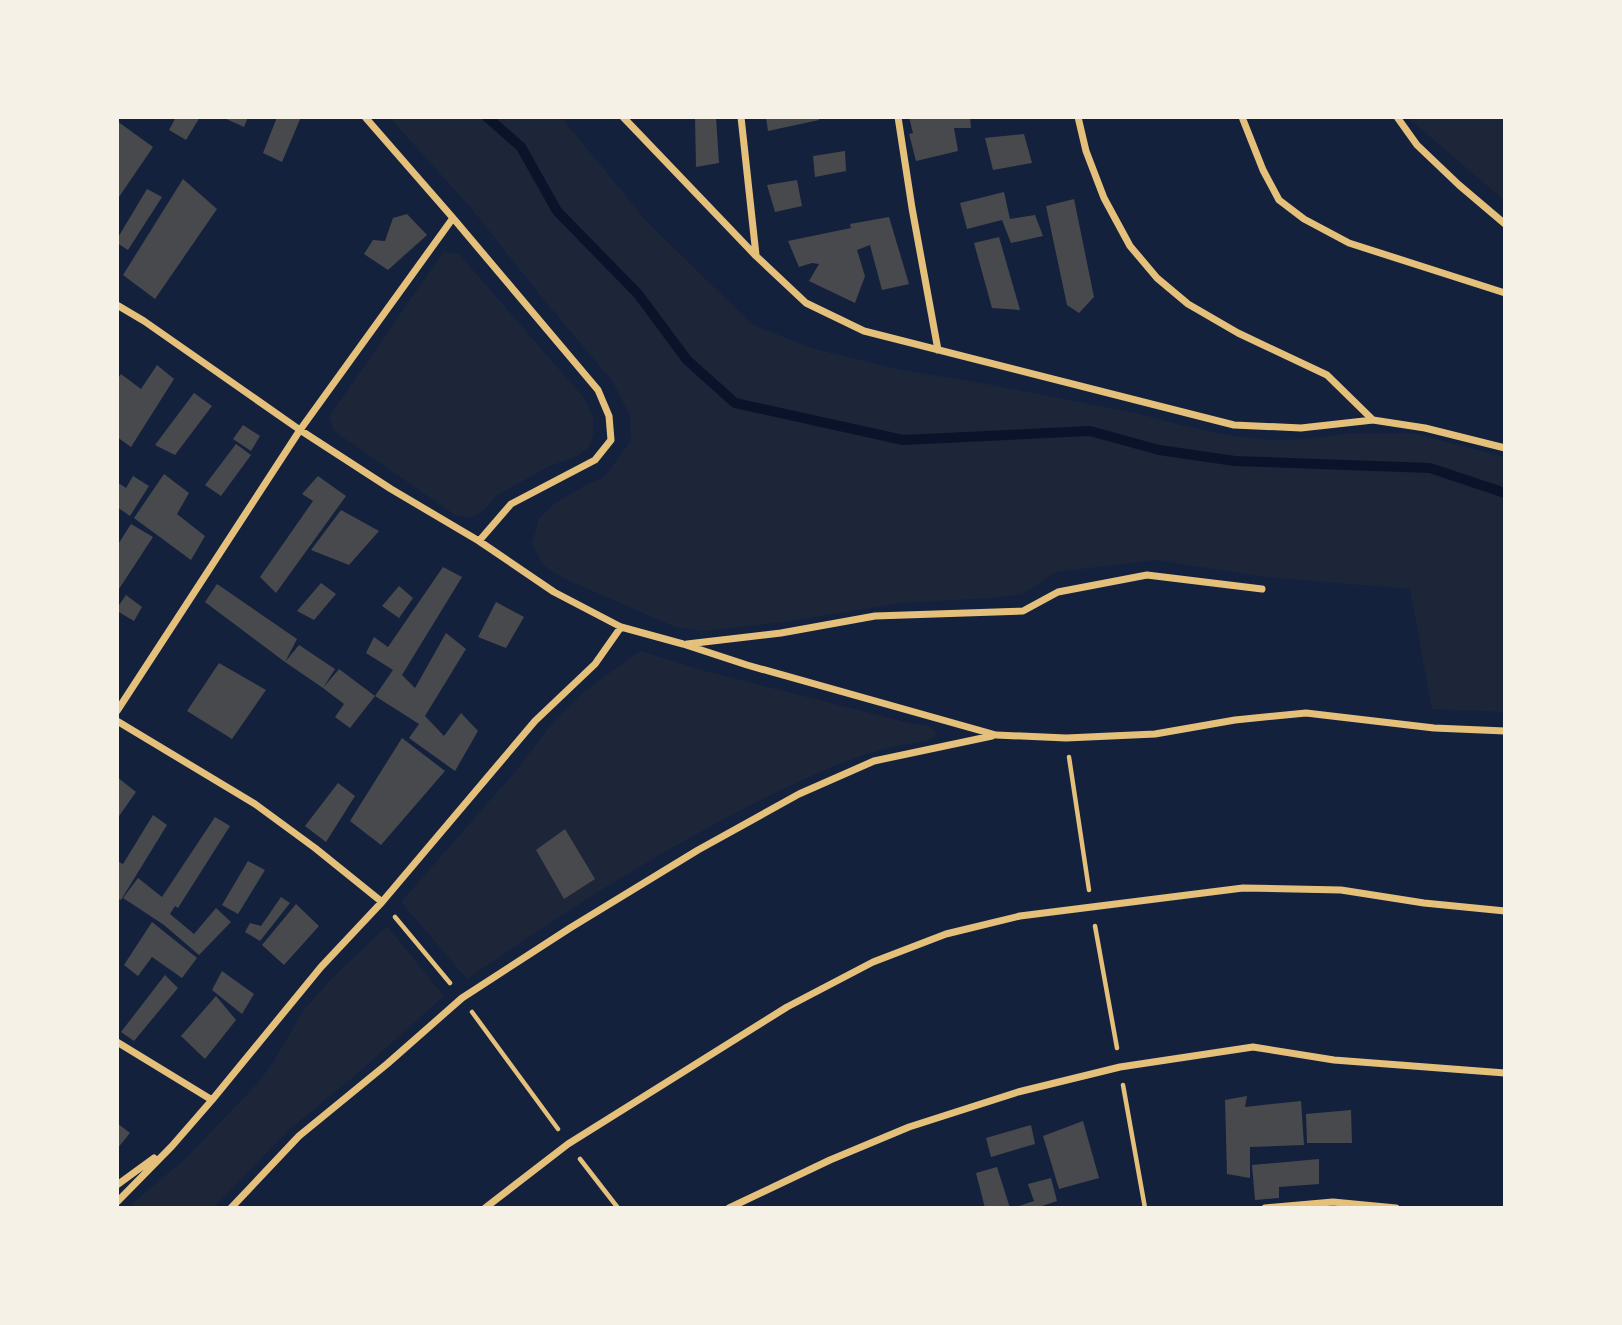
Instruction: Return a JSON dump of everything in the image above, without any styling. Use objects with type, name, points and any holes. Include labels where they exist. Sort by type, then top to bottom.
[{"type":"street","points":[[365,117],[598,390],[609,416],[611,440],[595,460],[511,504],[480,541]]},
{"type":"street","points":[[623,117],[756,256],[806,303],[864,331],[1234,425],[1300,428],[1373,419],[1425,428],[1505,448]]},
{"type":"street","points":[[741,117],[756,256]]},
{"type":"street","points":[[898,117],[938,350]]},
{"type":"street","points":[[1078,117],[1086,151],[1104,198],[1130,246],[1157,278],[1188,304],[1238,333],[1327,375],[1373,419]]},
{"type":"street","points":[[1242,117],[1263,170],[1279,200],[1304,219],[1349,243],[1505,293]]},
{"type":"street","points":[[1397,117],[1417,145],[1505,224]]},
{"type":"street","points":[[117,711],[300,430],[453,218]]},
{"type":"street","points":[[117,305],[391,489],[480,541],[554,593],[621,627],[996,735],[1066,738],[1155,734],[1235,720],[1307,713],[1434,728],[1505,731]]},
{"type":"street","points":[[683,644],[782,633],[875,616],[1023,611],[1058,592],[1147,575],[1262,589]]},
{"type":"street","points":[[117,1202],[212,1100],[321,967],[382,902],[535,721],[595,664],[621,627]]},
{"type":"street","points":[[117,721],[255,804],[382,902]]},
{"type":"street","points":[[231,1208],[299,1136],[462,998],[570,928],[698,850],[799,794],[874,761],[996,735]]},
{"type":"street","points":[[485,1208],[568,1143],[787,1007],[873,962],[946,934],[1020,916],[1243,888],[1341,890],[1424,903],[1505,911]]},
{"type":"street","points":[[117,1042],[212,1100]]},
{"type":"street","points":[[729,1208],[830,1160],[909,1127],[1018,1092],[1120,1067],[1253,1047],[1334,1060],[1505,1073]]},
{"type":"street","points":[[117,1185],[172,1146]]},
{"type":"street","points":[[1265,1208],[1333,1202],[1396,1208]]},
{"type":"path","points":[[1066,738],[1092,907],[1145,1208]]},
{"type":"path","points":[[382,902],[462,998],[618,1208]]},
{"type":"shaded area","points":[[389,117],[561,117],[647,222],[753,325],[811,348],[901,370],[1140,414],[1232,436],[1271,440],[1346,434],[1412,433],[1505,457],[1505,712],[1432,709],[1410,589],[1264,577],[1156,560],[1056,572],[1023,594],[902,603],[783,622],[703,631],[675,627],[563,578],[544,566],[532,545],[539,518],[553,505],[604,477],[631,441],[630,416],[613,382],[472,209]]},
{"type":"shaded area","points":[[1407,117],[1505,117],[1505,201]]},
{"type":"shaded area","points":[[444,251],[459,254],[584,398],[593,416],[593,434],[589,447],[576,457],[550,466],[497,495],[484,510],[471,518],[455,515],[334,431],[329,417]]},
{"type":"shaded area","points":[[640,651],[709,672],[913,724],[927,725],[937,733],[929,740],[884,749],[843,762],[733,814],[642,865],[467,979],[401,902],[513,774],[556,719],[586,690]]},
{"type":"shaded area","points":[[387,926],[444,996],[291,1128],[213,1208],[130,1208],[185,1159],[258,1083],[303,1011],[331,979]]},
{"type":"building","points":[[176,117],[200,117],[186,140],[169,130]]},
{"type":"building","points":[[222,117],[248,117],[244,127]]},
{"type":"building","points":[[277,117],[301,117],[282,162],[263,153]]},
{"type":"building","points":[[695,117],[716,117],[719,163],[696,167]]},
{"type":"building","points":[[766,117],[819,117],[819,120],[768,131]]},
{"type":"building","points":[[909,117],[970,117],[971,128],[954,128],[958,151],[916,161],[909,134],[913,133]]},
{"type":"building","points":[[117,121],[153,147],[117,200]]},
{"type":"building","points":[[1024,134],[1032,163],[993,170],[985,138]]},
{"type":"building","points":[[845,151],[846,171],[815,177],[813,156]]},
{"type":"building","points":[[183,179],[217,209],[155,299],[123,275]]},
{"type":"building","points":[[797,180],[802,206],[775,212],[767,185]]},
{"type":"building","points":[[147,189],[162,197],[128,250],[117,243],[117,239]]},
{"type":"building","points":[[1004,192],[1010,219],[1035,215],[1043,236],[1011,243],[1002,220],[967,229],[960,203]]},
{"type":"building","points":[[1074,199],[1094,297],[1079,313],[1067,305],[1046,206]]},
{"type":"building","points":[[407,214],[427,235],[388,270],[364,254],[373,240],[385,241],[393,218]]},
{"type":"building","points":[[889,217],[909,284],[882,290],[870,245],[857,250],[865,276],[855,303],[809,281],[819,264],[799,267],[788,241],[851,228],[850,224]]},
{"type":"building","points":[[999,237],[1020,310],[992,308],[974,243]]},
{"type":"building","points":[[157,365],[174,379],[131,447],[117,437],[117,380],[121,374],[141,389]]},
{"type":"building","points":[[194,393],[212,406],[175,455],[155,445]]},
{"type":"building","points":[[243,425],[260,436],[251,451],[233,439]]},
{"type":"building","points":[[236,444],[251,455],[221,496],[205,485]]},
{"type":"building","points":[[164,474],[189,493],[177,514],[205,536],[191,560],[134,518]]},
{"type":"building","points":[[133,476],[149,486],[130,516],[117,507],[117,482],[126,488]]},
{"type":"building","points":[[318,476],[346,496],[276,593],[260,577],[313,501],[302,494]]},
{"type":"building","points":[[341,510],[379,531],[349,565],[311,550]]},
{"type":"building","points":[[131,524],[153,537],[117,592],[117,546]]},
{"type":"building","points":[[443,567],[462,577],[402,675],[415,688],[446,633],[466,649],[425,716],[444,736],[461,713],[478,731],[455,771],[409,738],[419,724],[375,696],[393,670],[366,653],[374,637],[388,647]]},
{"type":"building","points":[[321,583],[336,594],[314,620],[297,611]]},
{"type":"building","points":[[217,584],[297,639],[285,662],[205,602]]},
{"type":"building","points":[[399,586],[413,598],[399,618],[382,606]]},
{"type":"building","points":[[126,595],[142,607],[134,621],[117,611]]},
{"type":"building","points":[[496,602],[524,617],[506,648],[478,637]]},
{"type":"building","points":[[299,645],[335,669],[323,688],[285,662]]},
{"type":"building","points":[[219,663],[266,690],[232,739],[187,711]]},
{"type":"building","points":[[339,669],[375,696],[350,728],[335,717],[344,704],[323,688]]},
{"type":"building","points":[[402,738],[445,771],[381,845],[350,821]]},
{"type":"building","points":[[117,777],[136,792],[117,819]]},
{"type":"building","points":[[338,783],[355,796],[326,842],[305,826]]},
{"type":"building","points":[[153,815],[167,825],[121,900],[117,898],[117,861],[123,864]]},
{"type":"building","points":[[215,817],[230,826],[178,908],[175,906],[170,914],[194,934],[216,908],[231,922],[199,955],[164,925],[123,898],[138,878],[162,897]]},
{"type":"building","points":[[565,829],[595,879],[564,899],[536,850]]},
{"type":"building","points":[[248,861],[265,870],[238,914],[222,905]]},
{"type":"building","points":[[281,897],[290,903],[260,941],[245,932],[250,923],[261,926]]},
{"type":"building","points":[[296,904],[319,926],[284,965],[262,945]]},
{"type":"building","points":[[152,922],[197,958],[182,978],[152,957],[138,976],[124,965]]},
{"type":"building","points":[[222,971],[254,994],[242,1014],[212,990]]},
{"type":"building","points":[[165,975],[178,988],[134,1041],[121,1032]]},
{"type":"building","points":[[216,996],[236,1020],[205,1059],[181,1036]]},
{"type":"building","points":[[1247,1096],[1245,1107],[1301,1101],[1304,1145],[1250,1147],[1250,1178],[1227,1174],[1225,1100]]},
{"type":"building","points":[[1351,1110],[1352,1143],[1307,1143],[1306,1114]]},
{"type":"building","points":[[1083,1121],[1099,1178],[1059,1189],[1043,1136]]},
{"type":"building","points":[[117,1123],[130,1133],[117,1149]]},
{"type":"building","points":[[1031,1125],[1035,1144],[991,1157],[986,1138]]},
{"type":"building","points":[[1319,1159],[1319,1184],[1279,1187],[1279,1198],[1255,1200],[1252,1165]]},
{"type":"building","points":[[997,1167],[1010,1208],[985,1208],[976,1173]]},
{"type":"building","points":[[1051,1178],[1057,1201],[1036,1208],[1013,1208],[1034,1201],[1028,1184]]},
{"type":"waterway","points":[[487,117],[521,147],[557,211],[638,294],[687,360],[735,403],[903,440],[1090,431],[1159,450],[1235,461],[1430,468],[1505,493]]}]
